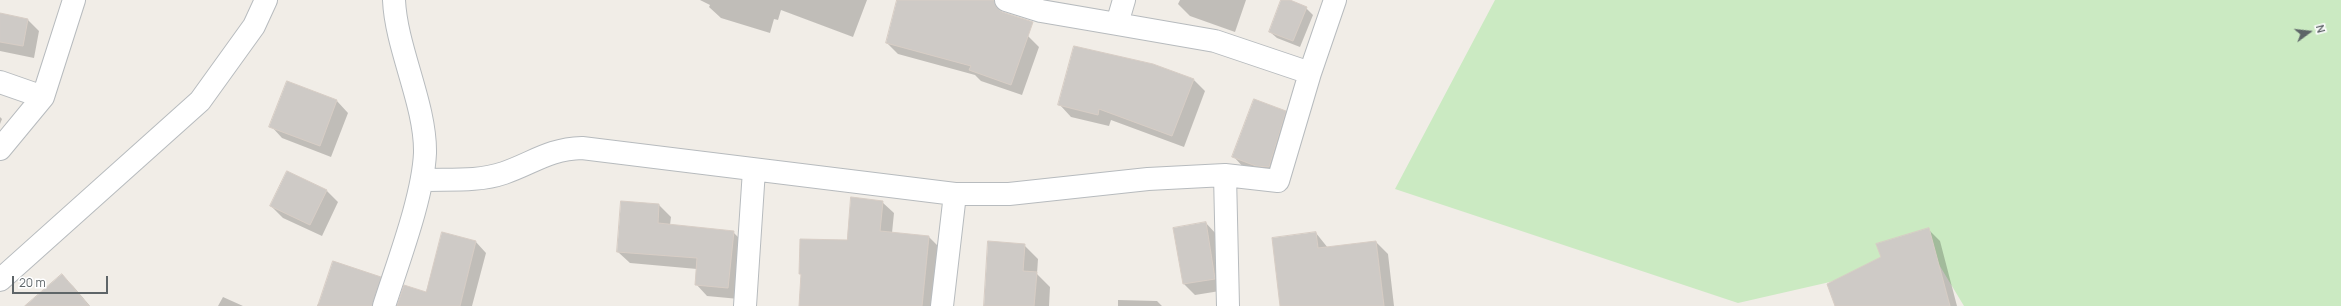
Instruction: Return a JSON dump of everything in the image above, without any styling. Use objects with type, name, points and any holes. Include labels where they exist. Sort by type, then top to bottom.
[{"type":"street","points":[[0,149],[43,97],[74,0]]},
{"type":"street","points":[[0,280],[200,101],[254,26],[266,0]]},
{"type":"street","points":[[384,306],[422,180],[425,152],[421,124],[394,0]]},
{"type":"street","points":[[1006,0],[1041,11],[1215,41],[1310,73]]},
{"type":"street","points":[[1117,24],[1124,0]]},
{"type":"street","points":[[422,180],[483,179],[504,173],[564,149],[582,148],[955,194],[1010,194],[1148,179],[1225,175],[1278,181],[1310,73],[1335,0]]},
{"type":"street","points":[[0,82],[43,97]]},
{"type":"street","points":[[746,306],[754,170]]},
{"type":"street","points":[[1225,175],[1228,306]]},
{"type":"street","points":[[942,306],[955,194]]},
{"type":"green space","points":[[1495,0],[2341,0],[2341,306],[1964,306],[1935,258],[1738,303],[1395,189]]},
{"type":"building","points":[[897,0],[994,0],[997,8],[1002,12],[1033,22],[1011,85],[969,70],[971,66],[886,43]]},
{"type":"building","points":[[1281,0],[1290,0],[1307,7],[1293,41],[1269,32]]},
{"type":"building","points":[[0,13],[28,19],[23,46],[0,42]]},
{"type":"building","points":[[1074,46],[1153,64],[1194,79],[1172,136],[1099,109],[1098,115],[1058,105]]},
{"type":"building","points":[[287,81],[337,100],[320,146],[269,127]]},
{"type":"building","points":[[1254,99],[1286,111],[1269,167],[1256,166],[1232,157]]},
{"type":"building","points":[[287,171],[327,190],[310,225],[270,206]]},
{"type":"building","points":[[851,197],[883,201],[880,231],[929,236],[922,306],[799,306],[801,274],[799,274],[800,239],[847,240]]},
{"type":"building","points":[[621,201],[659,204],[658,223],[734,231],[728,288],[695,285],[697,258],[617,252]]},
{"type":"building","points":[[1206,222],[1215,279],[1183,284],[1173,228]]},
{"type":"building","points":[[1929,228],[1950,306],[1835,306],[1827,284],[1881,257],[1876,244]]},
{"type":"building","points":[[442,232],[476,241],[460,306],[397,306],[404,285],[426,292]]},
{"type":"building","points":[[1316,232],[1318,248],[1376,241],[1384,306],[1280,306],[1272,238]]},
{"type":"building","points":[[988,241],[1025,244],[1023,271],[1037,272],[1034,306],[984,306]]},
{"type":"building","points":[[333,261],[381,277],[372,306],[318,306]]},
{"type":"building","points":[[62,274],[89,306],[25,306]]}]
